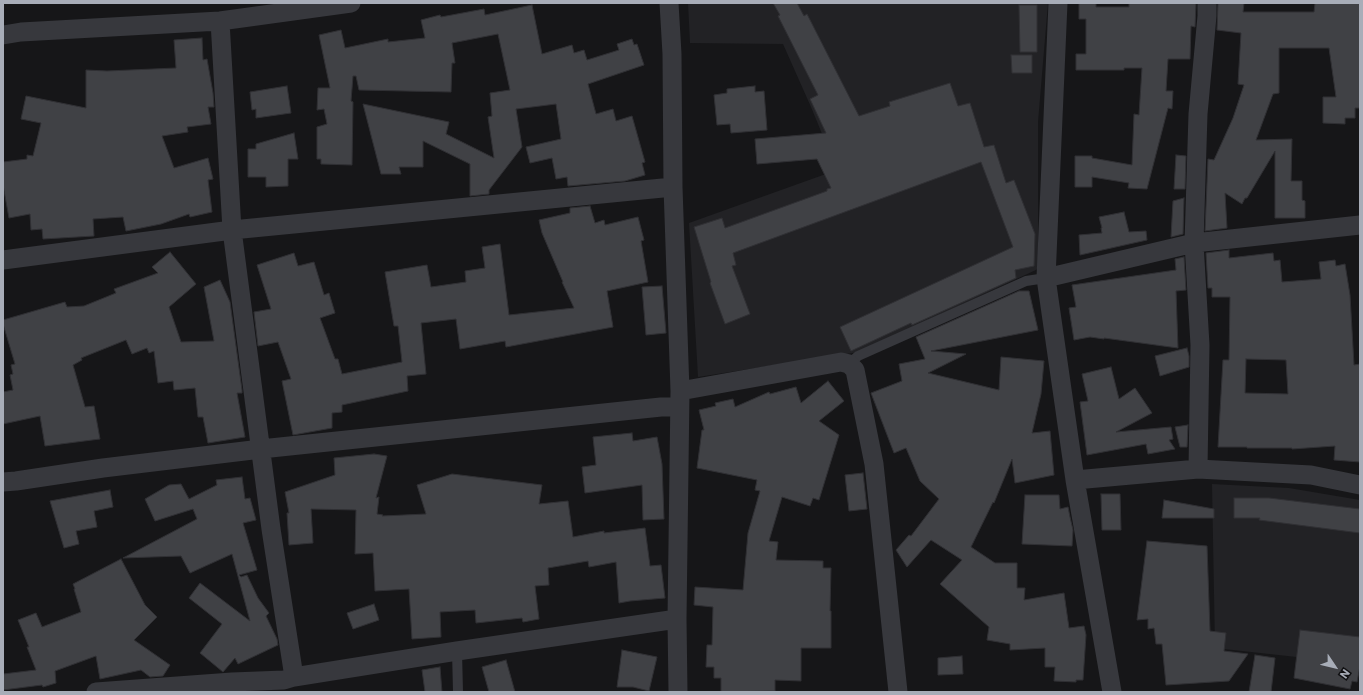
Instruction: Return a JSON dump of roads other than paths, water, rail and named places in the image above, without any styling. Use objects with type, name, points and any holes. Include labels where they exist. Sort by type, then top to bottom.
[{"type":"street","points":[[3,34],[220,21],[345,3]]},
{"type":"street","points":[[669,3],[672,54],[673,187],[680,399],[677,619],[678,692]]},
{"type":"street","points":[[1058,3],[1046,278],[1074,480],[1112,692]]},
{"type":"street","points":[[1198,469],[1200,345],[1194,243],[1198,114],[1207,3]]},
{"type":"street","points":[[220,21],[232,230],[271,529],[288,683]]},
{"type":"street","points":[[3,260],[232,230],[673,187]]},
{"type":"street","points":[[1046,278],[1194,243],[1360,225]]},
{"type":"street","points":[[3,482],[261,449],[661,407],[680,399],[841,362],[849,364],[855,370],[874,464],[898,692]]},
{"type":"street","points":[[1074,480],[1198,469],[1311,475],[1360,485]]},
{"type":"street","points":[[96,692],[232,682],[288,683],[457,651],[677,619]]},
{"type":"lane","points":[[849,364],[858,356],[1026,280],[1046,278]]},
{"type":"lane","points":[[457,651],[458,692]]}]
